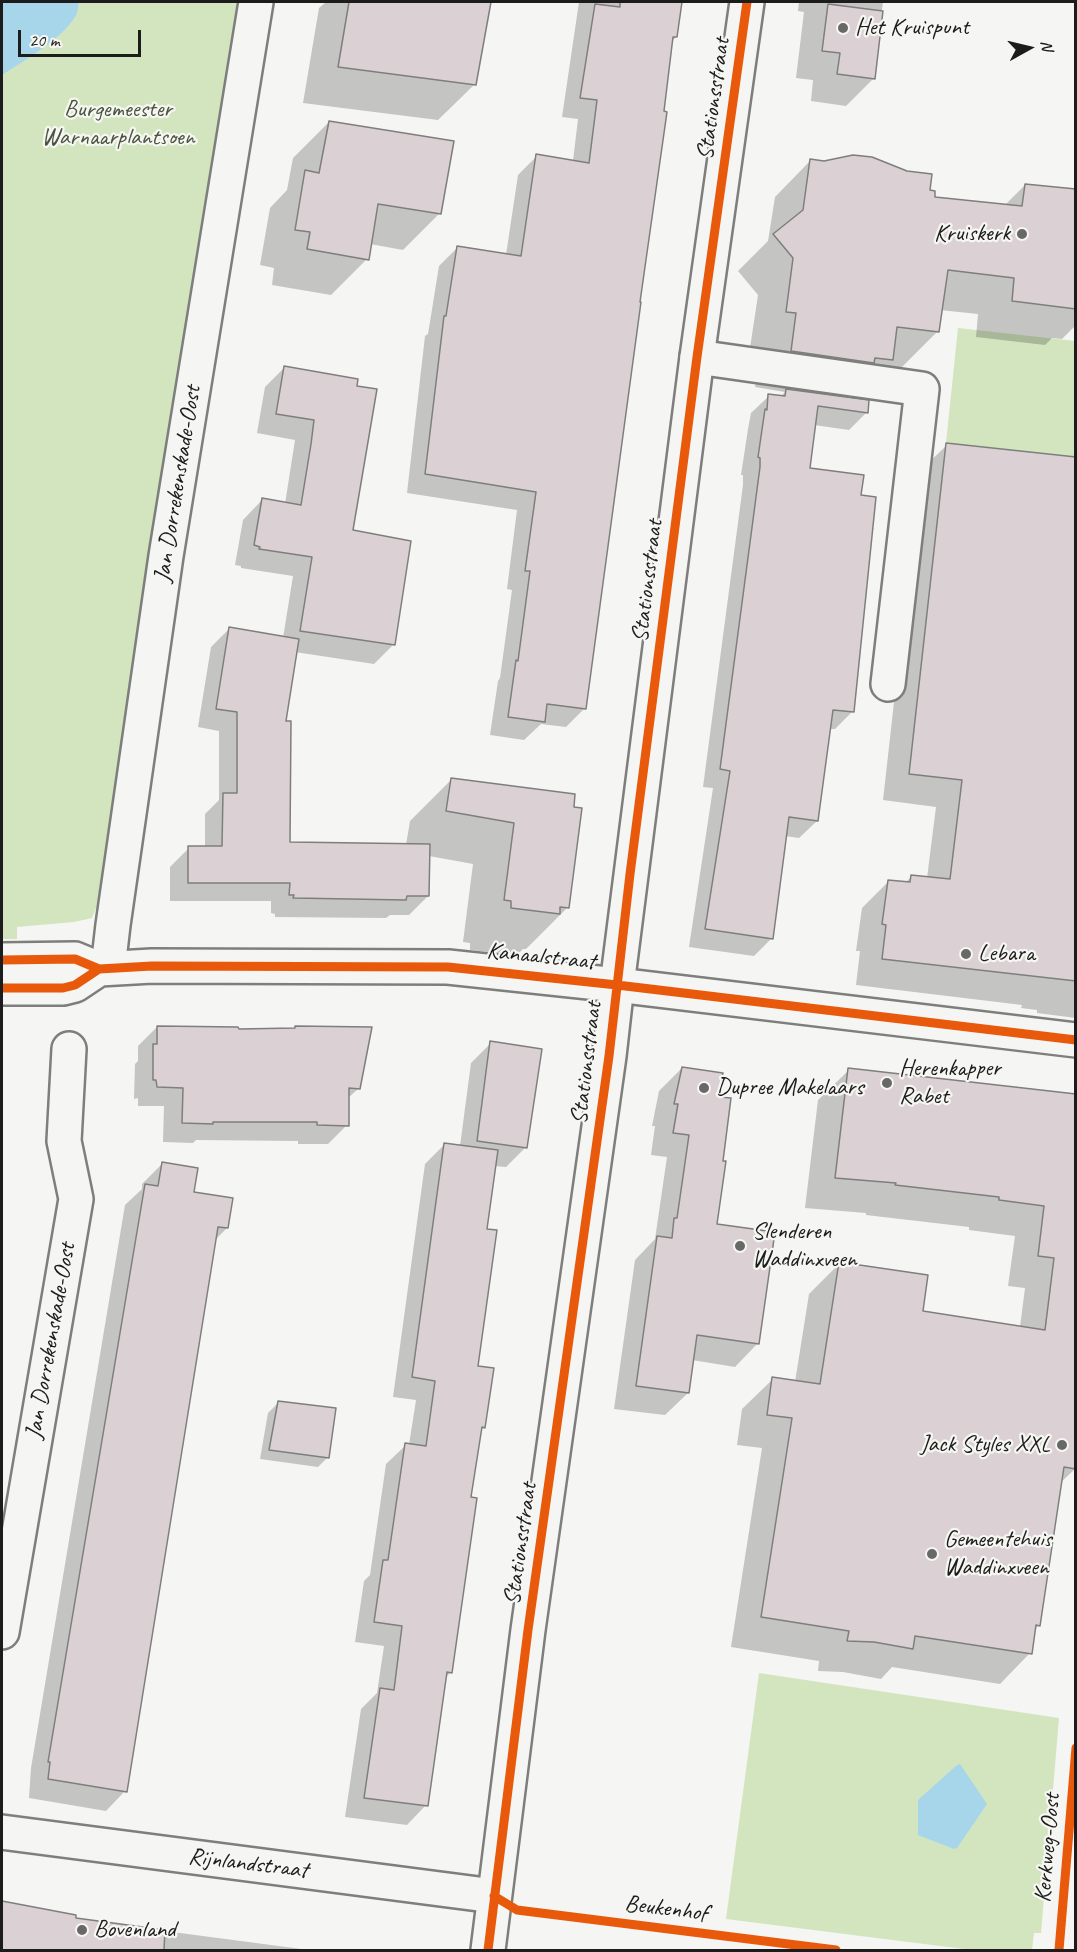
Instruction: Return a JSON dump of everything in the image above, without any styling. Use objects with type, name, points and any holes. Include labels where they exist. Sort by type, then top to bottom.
[{"type":"street","name":"Jan Dorrekenskade-Oost","points":[[104,969],[164,567],[256,2]]},
{"type":"street","name":"Stationsstraat","points":[[488,1950],[528,1630],[609,1056],[697,357],[747,2]]},
{"type":"street","points":[[697,357],[922,389],[888,684]]},
{"type":"street","points":[[2,960],[75,959],[104,969]]},
{"type":"street","name":"Kanaalstraat","points":[[104,969],[177,965],[448,967],[1076,1040]]},
{"type":"street","points":[[2,988],[63,988],[75,985],[104,969]]},
{"type":"street","name":"Jan Dorrekenskade-Oost","points":[[2,1632],[76,1199],[64,1140],[69,1048]]},
{"type":"street","name":"Rijnlandstraat","points":[[2,1832],[494,1896]]},
{"type":"green space","name":"Burgemeester Warnaarplantsoen","points":[[2,2],[245,2],[101,896],[92,918],[74,922],[17,927],[17,939],[2,939]]},
{"type":"green space","points":[[958,328],[1075,341],[1075,457],[946,443]]},
{"type":"green space","points":[[759,1673],[1059,1718],[1041,1933],[1034,1933],[1032,1950],[972,1950],[726,1919]]},
{"type":"water","points":[[2,2],[79,2],[76,15],[63,32],[2,75]]},
{"type":"water","points":[[960,1764],[987,1804],[957,1848],[954,1849],[918,1835],[918,1800]]},
{"type":"building","points":[[349,2],[491,2],[476,85],[338,67]]},
{"type":"building","points":[[620,2],[682,2],[677,37],[673,37],[664,111],[667,112],[586,709],[547,704],[545,722],[508,717],[530,571],[525,571],[536,492],[425,474],[444,316],[446,316],[457,246],[521,256],[536,154],[589,163],[597,100],[580,98],[595,4],[620,7]]},
{"type":"building","points":[[828,4],[883,11],[875,79],[837,74],[840,53],[822,51]]},
{"type":"building","points":[[329,121],[454,141],[441,214],[378,204],[369,260],[307,249],[310,232],[295,230],[305,170],[319,173]]},
{"type":"building","points":[[853,155],[872,157],[907,171],[932,174],[930,190],[935,191],[935,197],[1022,206],[1025,184],[1076,189],[1076,309],[1012,301],[1014,278],[948,270],[939,332],[897,327],[893,360],[875,358],[874,363],[791,351],[796,313],[786,312],[793,258],[773,234],[803,210],[810,159],[824,161]]},
{"type":"building","points":[[284,366],[358,379],[357,386],[377,389],[353,530],[411,541],[395,645],[300,631],[312,557],[259,549],[260,547],[254,545],[262,498],[301,505],[314,420],[276,414]]},
{"type":"building","points":[[786,389],[869,400],[868,413],[818,406],[810,468],[864,475],[861,495],[876,497],[854,712],[833,710],[818,821],[789,817],[773,939],[705,929],[730,771],[720,769],[760,467],[758,457],[765,409],[767,410],[768,394],[785,396]]},
{"type":"building","points":[[946,443],[1076,457],[1076,981],[882,959],[886,925],[882,924],[888,880],[910,882],[911,875],[950,879],[962,780],[909,774]]},
{"type":"building","points":[[229,627],[299,639],[286,721],[291,721],[290,842],[430,844],[429,896],[407,896],[406,900],[293,898],[294,895],[289,895],[290,883],[188,883],[188,846],[222,846],[223,793],[237,793],[237,712],[216,709]]},
{"type":"building","points":[[451,778],[575,794],[574,807],[582,808],[569,908],[560,907],[560,914],[511,908],[511,901],[504,900],[514,823],[446,811]]},
{"type":"building","points":[[157,1026],[238,1027],[239,1029],[295,1028],[295,1026],[372,1027],[360,1089],[349,1088],[349,1126],[317,1125],[317,1122],[182,1123],[183,1088],[157,1087],[156,1080],[153,1080],[153,1044],[157,1044]]},
{"type":"building","points":[[490,1041],[542,1049],[527,1148],[477,1141]]},
{"type":"building","points":[[682,1067],[723,1073],[720,1097],[731,1098],[723,1161],[726,1161],[717,1224],[775,1232],[759,1344],[697,1335],[689,1393],[636,1386],[657,1236],[672,1238],[689,1135],[673,1133],[678,1104],[674,1104]]},
{"type":"building","points":[[848,1068],[1076,1094],[1076,1469],[1064,1467],[1040,1626],[1036,1625],[1032,1654],[915,1636],[913,1649],[874,1642],[847,1641],[849,1631],[761,1617],[792,1418],[767,1415],[772,1377],[820,1384],[839,1262],[928,1275],[923,1311],[1045,1330],[1054,1258],[1038,1256],[1044,1206],[999,1200],[999,1197],[895,1185],[896,1183],[835,1178]]},
{"type":"building","points":[[444,1143],[498,1150],[487,1229],[497,1230],[478,1366],[494,1368],[471,1497],[477,1498],[452,1673],[447,1672],[428,1806],[364,1798],[380,1688],[394,1690],[402,1626],[374,1622],[383,1560],[388,1560],[405,1443],[426,1446],[435,1381],[412,1377]]},
{"type":"building","points":[[162,1162],[198,1168],[194,1192],[233,1198],[228,1228],[218,1227],[127,1792],[48,1779],[50,1762],[48,1762],[145,1184],[158,1186]]},
{"type":"building","points":[[278,1401],[336,1408],[329,1458],[269,1450]]},
{"type":"building","name":"Bovenland","points":[[2,1901],[76,1915],[76,1918],[165,1930],[164,1950],[2,1950]]},
{"type":"cycle path","points":[[488,1950],[528,1630],[609,1056],[630,874],[697,357],[747,2]]},
{"type":"cycle path","points":[[2,960],[75,959],[99,969]]},
{"type":"cycle path","points":[[2,988],[63,988],[75,985],[99,969],[152,966],[448,967],[1076,1040]]},
{"type":"cycle path","name":"Kerkweg-Oost","points":[[1059,1950],[1076,1748]]},
{"type":"cycle path","name":"Beukenhof","points":[[494,1896],[517,1910],[836,1950]]},
{"type":"place","name":"Het Kruispunt","points":[[843,28]]},
{"type":"place","name":"Kruiskerk","points":[[1022,234]]},
{"type":"place","name":"Lebara","points":[[966,954]]},
{"type":"place","name":"Herenkapper Rabet","points":[[887,1083]]},
{"type":"place","name":"Dupree Makelaars","points":[[704,1088]]},
{"type":"place","name":"Slenderen Waddinxveen","points":[[740,1246]]},
{"type":"place","name":"Jack Styles XXL","points":[[1062,1445]]},
{"type":"place","name":"Gemeentehuis Waddinxveen","points":[[932,1554]]},
{"type":"place","name":"Bovenland","points":[[82,1930]]}]
